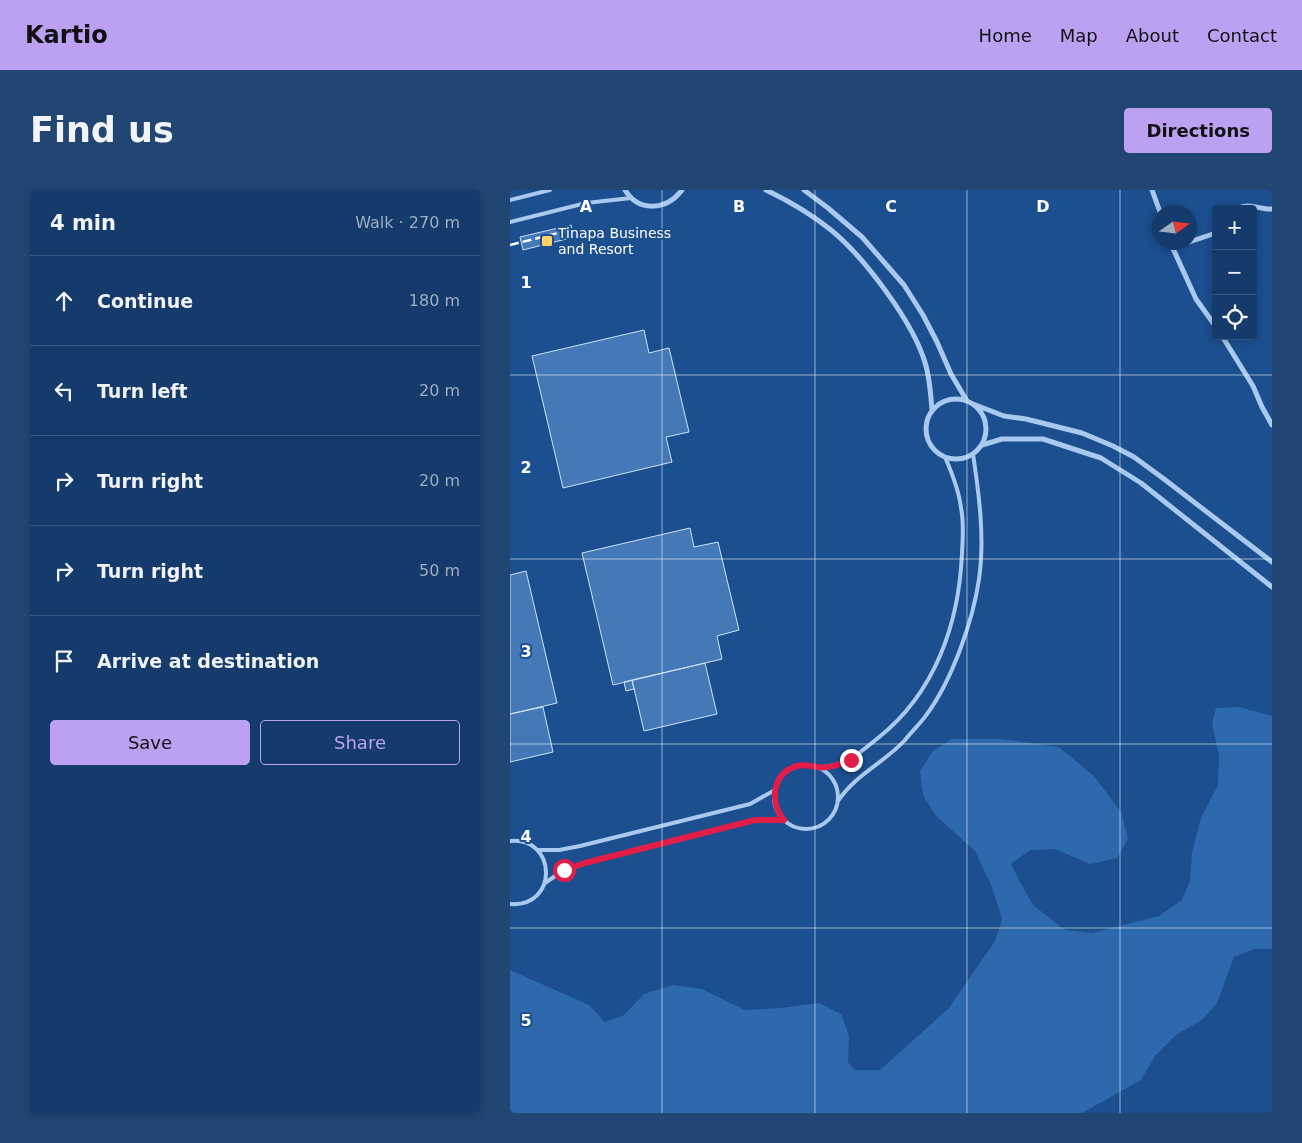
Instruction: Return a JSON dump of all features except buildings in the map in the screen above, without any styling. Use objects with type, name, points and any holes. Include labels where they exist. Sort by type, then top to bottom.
[{"type":"street","points":[[625,190],[631,198],[642,205],[655,206],[661,206],[673,200],[682,190]]},
{"type":"street","points":[[766,190],[789,201],[831,230],[863,262],[891,298],[918,343],[926,364],[930,382],[932,411]]},
{"type":"street","points":[[804,190],[862,238],[904,285],[937,342],[951,374],[967,401]]},
{"type":"street","points":[[1152,190],[1157,205]]},
{"type":"street","points":[[1257,208],[1265,210],[1272,209]]},
{"type":"street","points":[[1197,239],[1212,234]]},
{"type":"street","points":[[1173,250],[1196,299],[1212,321]]},
{"type":"street","points":[[1224,340],[1253,386],[1272,425]]},
{"type":"street","points":[[973,404],[985,420],[986,432],[982,445],[974,454],[963,458],[945,457],[935,450],[929,440],[926,428],[932,411],[948,400],[961,399],[1004,416],[1026,419],[1082,433],[1134,457],[1272,562]]},
{"type":"street","points":[[982,445],[1002,439],[1043,439],[1100,458],[1141,483],[1272,587]]},
{"type":"lane","points":[[510,200],[550,190]]},
{"type":"lane","points":[[510,222],[586,203],[631,198]]},
{"type":"lane","points":[[838,801],[838,794],[833,781],[824,771],[804,765],[791,769],[780,778],[774,797],[776,809],[784,820],[800,829],[819,827],[833,814],[846,788],[903,742],[928,713],[958,655],[969,621],[979,579],[981,537],[979,495],[974,454]]},
{"type":"lane","points":[[818,768],[851,760],[894,725],[914,702],[931,675],[946,644],[961,573],[963,536],[962,509],[957,486],[945,457]]},
{"type":"lane","points":[[538,850],[559,850],[580,846],[750,804],[775,790]]},
{"type":"lane","points":[[545,883],[564,870],[585,863],[755,820],[784,820]]},
{"type":"lane","points":[[510,841],[526,842],[538,850],[547,869],[545,883],[533,899],[522,904],[510,904]]},
{"type":"shaded area","points":[[1239,707],[1272,716],[1272,949],[1254,949],[1234,957],[1217,1003],[1202,1020],[1177,1034],[1155,1056],[1141,1080],[1082,1113],[510,1113],[510,970],[589,1005],[605,1022],[624,1015],[644,994],[673,985],[702,989],[745,1010],[819,1003],[841,1014],[849,1036],[848,1062],[855,1070],[880,1070],[949,1008],[995,941],[1002,919],[992,887],[975,851],[936,816],[923,795],[920,771],[933,751],[952,739],[1002,739],[1059,747],[1094,776],[1121,812],[1128,839],[1117,858],[1090,864],[1055,849],[1030,850],[1011,864],[1033,905],[1065,930],[1092,933],[1159,916],[1182,900],[1190,881],[1192,853],[1201,818],[1218,785],[1219,756],[1212,723],[1216,708]]},
{"type":"railway","points":[[510,245],[570,230]]},
{"type":"place","name":"Tinapa Business and Resort","points":[[547,241]]},
{"type":"route","points":[[564,870],[755,820],[784,820],[776,809],[774,797],[777,784],[785,773],[797,766],[804,765],[818,768],[851,760]]}]
